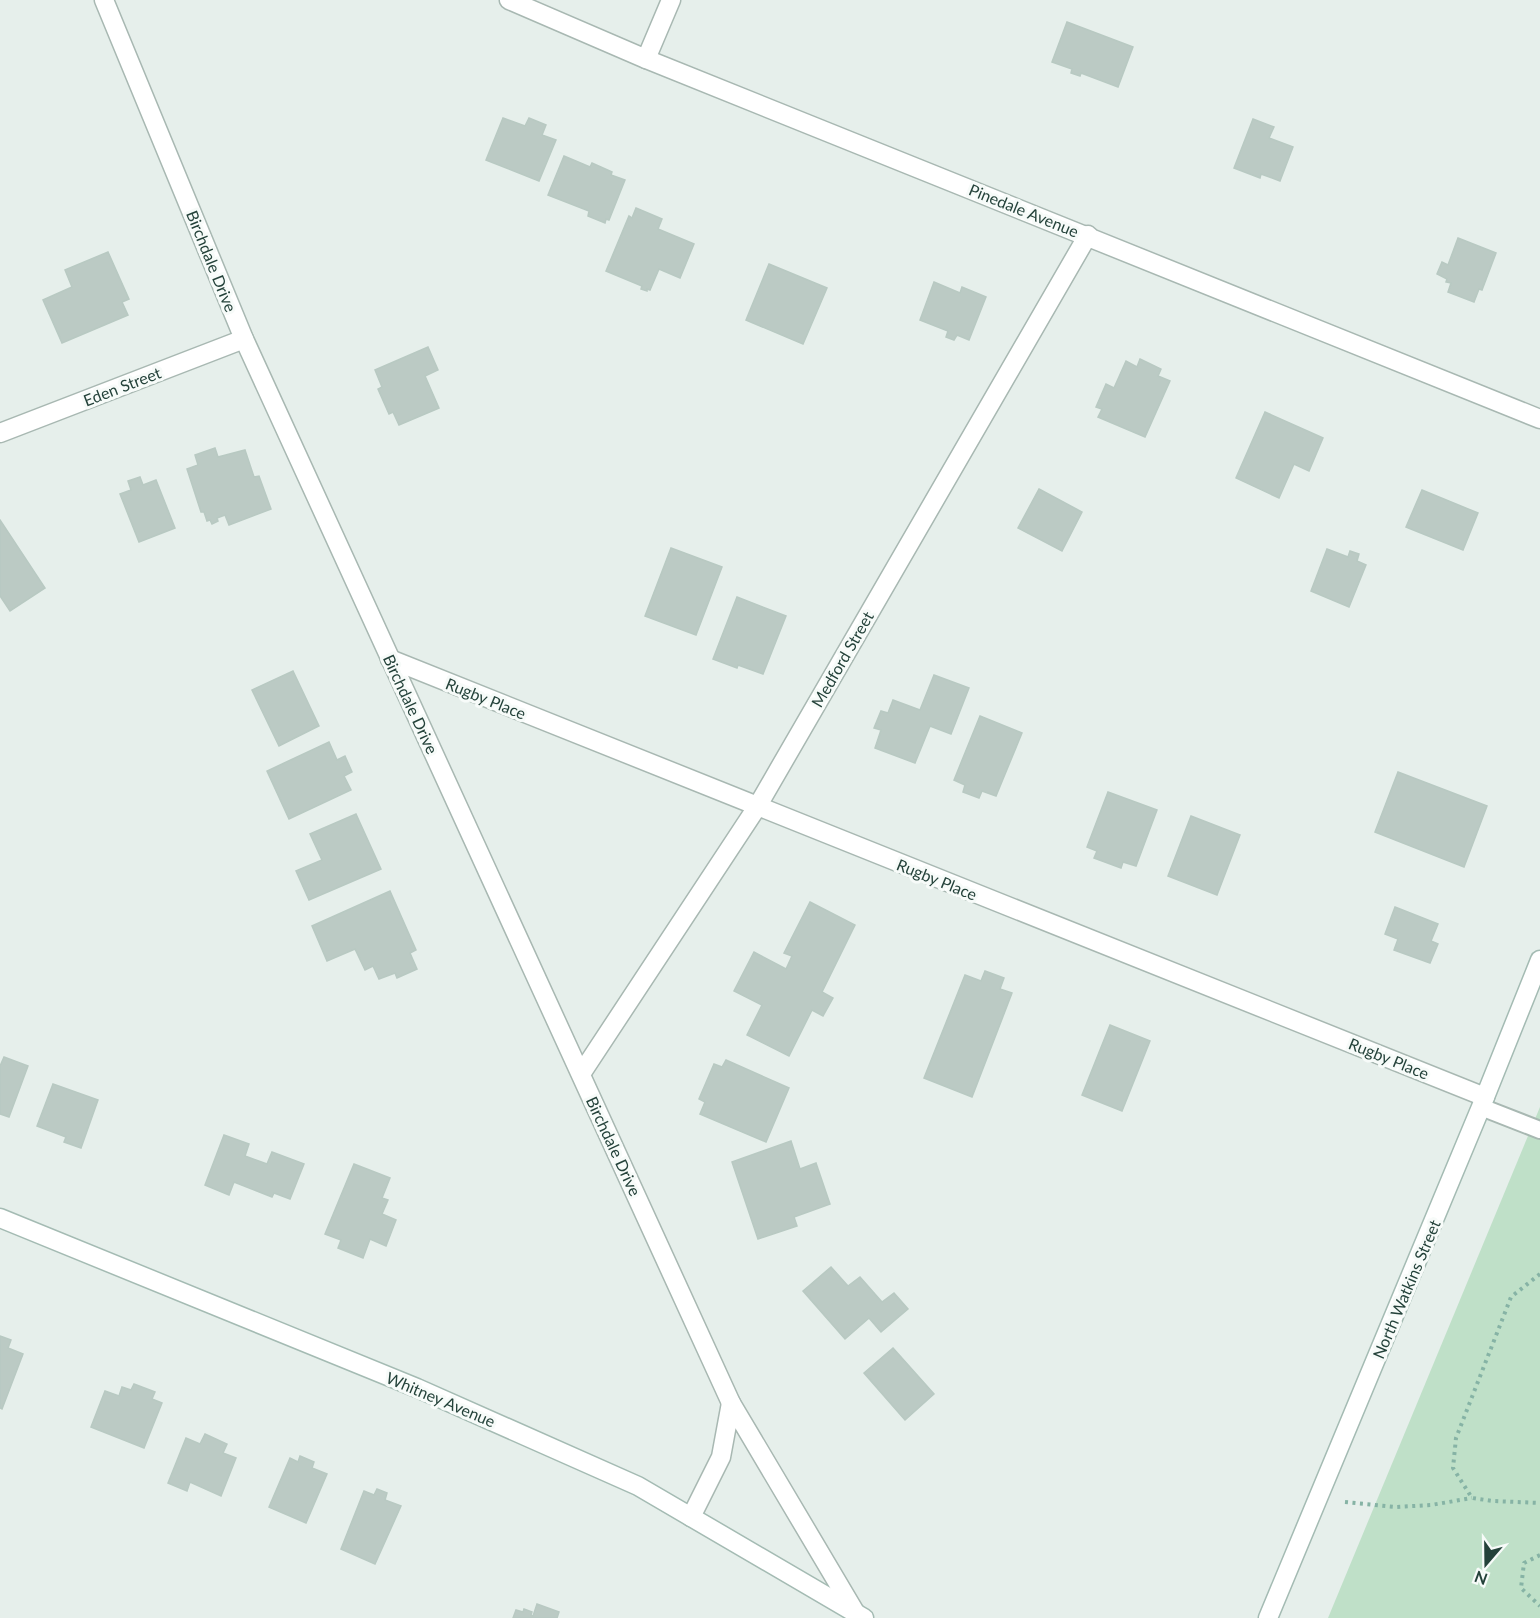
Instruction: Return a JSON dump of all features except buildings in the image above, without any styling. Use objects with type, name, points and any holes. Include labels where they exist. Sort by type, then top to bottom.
[{"type":"street","name":"Birchdale Drive","points":[[104,0],[244,339],[731,1403],[860,1615]]},
{"type":"street","name":"Pinedale Avenue","points":[[509,0],[646,59],[1088,235],[1540,419]]},
{"type":"street","points":[[646,59],[671,0]]},
{"type":"street","name":"Medford Street","points":[[580,1074],[757,807],[1088,235]]},
{"type":"street","name":"Eden Street","points":[[0,433],[244,339]]},
{"type":"street","name":"Rugby Place","points":[[390,659],[1483,1102]]},
{"type":"street","name":"North Watkins Street","points":[[1262,1618],[1271,1611],[1540,960]]},
{"type":"street","name":"Whitney Avenue","points":[[0,1218],[417,1388],[638,1486],[860,1615]]},
{"type":"street","points":[[691,1517],[721,1457],[731,1403]]},
{"type":"lane","points":[[1483,1102],[1540,1130]]},
{"type":"path","points":[[1472,1498],[1453,1468],[1456,1438],[1511,1297],[1540,1274]]},
{"type":"path","points":[[1318,1499],[1396,1507],[1431,1505],[1472,1498],[1493,1502],[1540,1503]]},
{"type":"path","points":[[1540,1555],[1524,1563],[1521,1588],[1540,1606]]},
{"type":"green space","points":[[1540,1107],[1540,1618],[1328,1618]]}]
